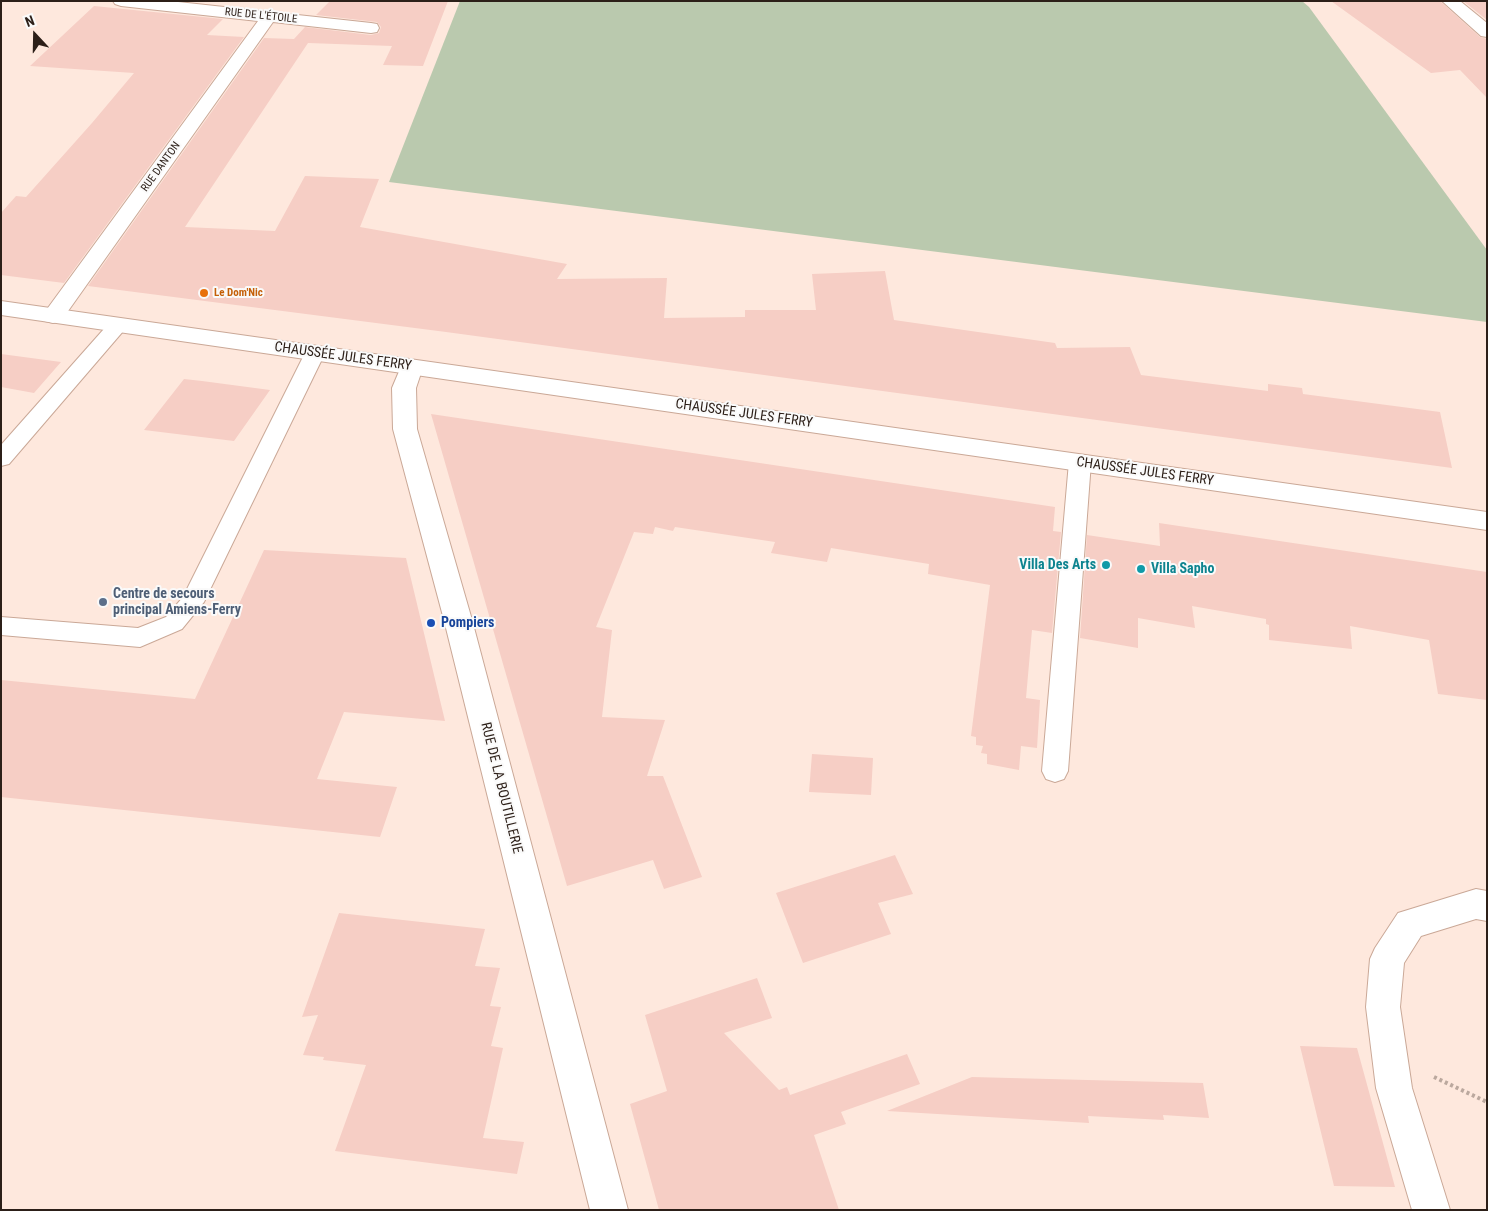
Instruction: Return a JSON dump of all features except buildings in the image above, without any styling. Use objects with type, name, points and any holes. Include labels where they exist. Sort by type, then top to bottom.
[{"type":"street","name":"RUE DE L'ÉTOILE","points":[[121,1],[371,28]]},
{"type":"street","points":[[1450,1],[1487,32]]},
{"type":"street","name":"RUE DANTON","points":[[53,316],[268,18]]},
{"type":"street","name":"CHAUSSÉE JULES FERRY","points":[[1,308],[1487,521]]},
{"type":"street","name":"RUE DE LA BOUTILLERIE","points":[[411,367],[404,388],[405,430],[458,620],[609,1210]]},
{"type":"street","points":[[1431,1210],[1394,1088],[1383,1007],[1387,959],[1410,924],[1476,904],[1487,906]]},
{"type":"lane","points":[[1,459],[118,325]]},
{"type":"lane","points":[[1,626],[140,638],[174,623],[192,602],[315,353]]},
{"type":"lane","points":[[1055,771],[1080,462]]},
{"type":"path","points":[[1389,1054],[1487,1102]]},
{"type":"green space","points":[[460,1],[1302,1],[1309,7],[1487,250],[1487,322],[389,182]]},
{"type":"place","name":"Le Dom'Nic","points":[[204,293]]},
{"type":"place","name":"Villa Des Arts","points":[[1106,565]]},
{"type":"place","name":"Villa Sapho","points":[[1141,569]]},
{"type":"place","name":"Centre de secours principal Amiens-Ferry","points":[[103,602]]},
{"type":"place","name":"Pompiers","points":[[431,623]]}]
